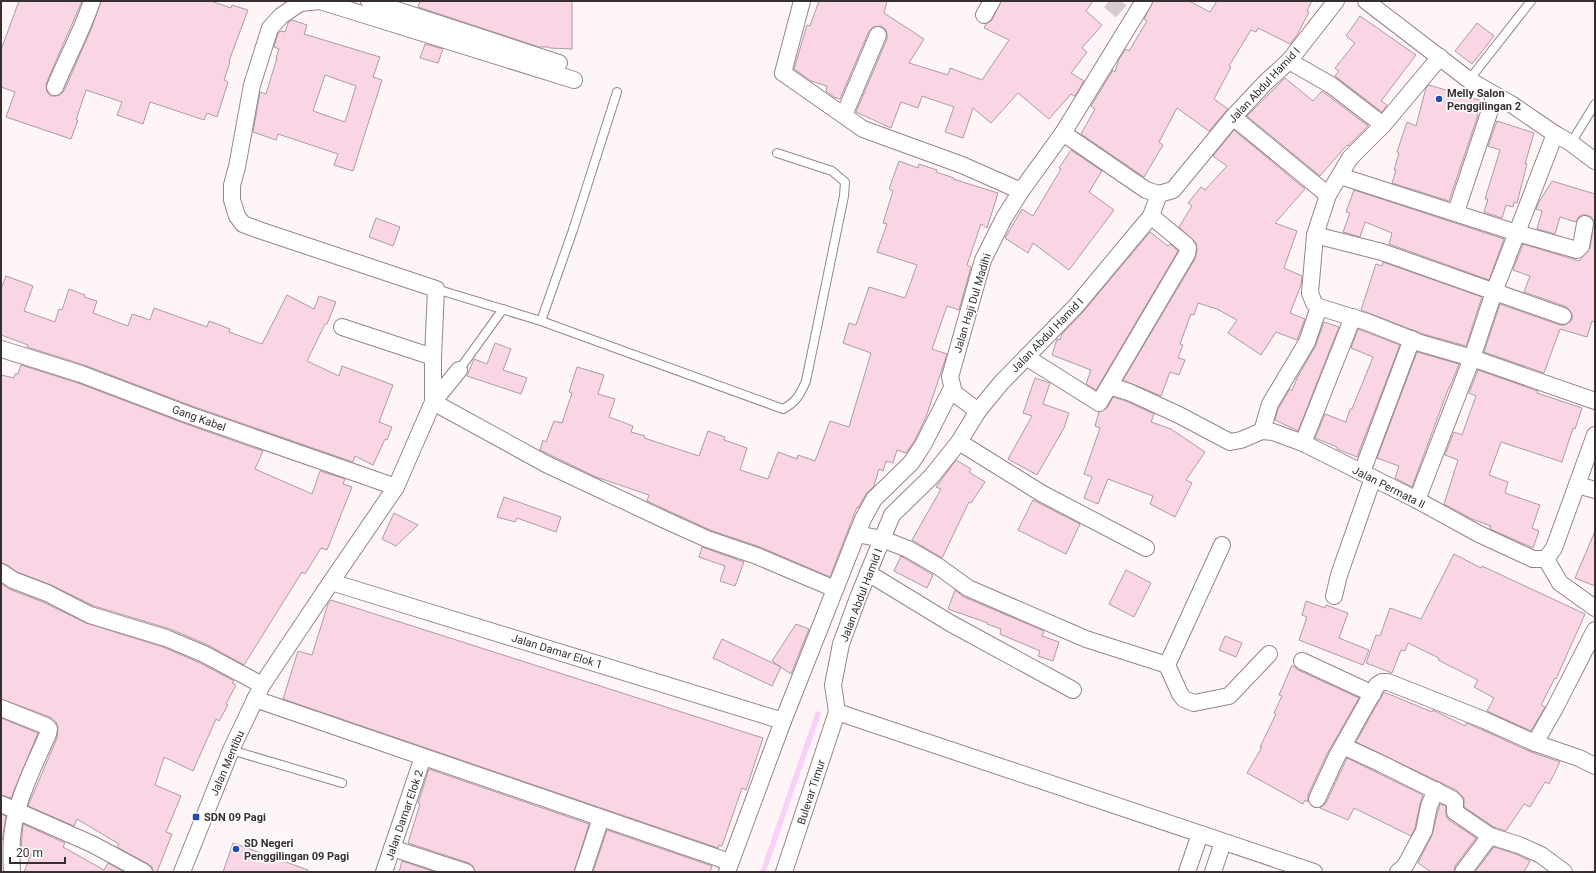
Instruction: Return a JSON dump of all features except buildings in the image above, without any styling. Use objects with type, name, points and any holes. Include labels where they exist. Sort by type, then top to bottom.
[{"type":"street","points":[[55,87],[84,25],[92,1]]},
{"type":"street","points":[[369,1],[559,63]]},
{"type":"street","points":[[802,1],[783,73],[864,129],[962,165],[1021,191]]},
{"type":"street","points":[[984,15],[992,1]]},
{"type":"street","name":"Jalan Haji Dul Madihi","points":[[953,390],[950,377],[951,370],[983,260],[1004,218],[1021,191],[1063,133],[1128,17],[1144,1]]},
{"type":"street","name":"Jalan Abdul Hamid I","points":[[837,712],[833,685],[841,644],[892,515],[931,477],[959,442],[978,410],[1001,383],[1076,306],[1151,216],[1159,194],[1173,190],[1233,117],[1266,82],[1289,61],[1336,1]]},
{"type":"street","points":[[1366,1],[1469,80],[1571,143],[1595,161]]},
{"type":"street","points":[[433,402],[436,289],[259,230],[243,224],[237,216],[232,200],[232,185],[237,167],[252,85],[270,28],[281,16],[300,4],[320,2],[574,80]]},
{"type":"street","points":[[844,115],[878,35]]},
{"type":"street","points":[[1440,57],[1383,125],[1350,158],[1328,195],[1315,235],[1310,293],[1314,304],[1318,307],[1353,317],[1442,350],[1472,358],[1595,401]]},
{"type":"street","points":[[1289,61],[1331,84],[1383,125]]},
{"type":"street","points":[[1456,212],[1495,95]]},
{"type":"street","points":[[1233,117],[1328,195]]},
{"type":"street","points":[[1063,133],[1146,190],[1159,194]]},
{"type":"street","points":[[1417,500],[1472,358],[1494,292],[1555,134]]},
{"type":"street","points":[[1340,176],[1456,212],[1517,233],[1577,250],[1581,246],[1585,224]]},
{"type":"street","points":[[1026,357],[1099,403],[1187,254],[1188,248],[1186,245],[1151,216]]},
{"type":"street","points":[[1315,235],[1382,252],[1563,316]]},
{"type":"street","points":[[1109,386],[1129,392],[1179,415],[1230,442],[1241,440],[1262,431],[1270,404],[1307,342],[1318,307]]},
{"type":"street","points":[[1303,443],[1353,317]]},
{"type":"street","points":[[342,327],[433,357]]},
{"type":"street","points":[[1334,596],[1368,475],[1369,457],[1412,339]]},
{"type":"street","name":"Gang Kabel","points":[[1,348],[81,374],[189,415],[396,487]]},
{"type":"street","points":[[459,370],[433,402],[396,487],[262,685],[255,699],[601,818],[729,867],[783,721],[863,518],[874,499],[911,463],[924,445],[953,390],[978,410]]},
{"type":"street","points":[[433,402],[546,464],[665,520],[707,539],[757,556],[835,589]]},
{"type":"street","name":"Jalan Permata II","points":[[1262,431],[1273,432],[1303,443],[1417,500],[1479,534],[1533,559],[1546,559]]},
{"type":"street","points":[[1595,436],[1554,548],[1546,559],[1560,583],[1595,608]]},
{"type":"street","points":[[959,442],[1041,493],[1146,548]]},
{"type":"street","points":[[1578,485],[1595,490]]},
{"type":"street","points":[[857,534],[882,539],[908,549],[939,567],[968,588],[1086,639],[1167,665],[1180,694],[1184,698],[1194,703],[1229,696],[1269,654]]},
{"type":"street","points":[[1167,665],[1222,545]]},
{"type":"street","points":[[1,572],[13,580],[47,593],[90,615],[166,638],[204,654],[262,685]]},
{"type":"street","points":[[868,573],[950,623],[1073,690]]},
{"type":"street","name":"Jalan Damar Elok 1","points":[[331,582],[783,721]]},
{"type":"street","points":[[1535,743],[1555,708],[1595,630]]},
{"type":"street","points":[[1302,661],[1373,694]]},
{"type":"street","points":[[1316,799],[1343,746],[1377,686],[1382,682],[1388,682],[1477,717],[1535,743],[1579,758],[1595,766]]},
{"type":"street","name":"Jalan Mentibu","points":[[182,872],[231,750],[255,699]]},
{"type":"street","points":[[1,708],[46,726],[48,729],[48,734],[17,811],[12,837],[12,872]]},
{"type":"street","points":[[837,712],[1314,872]]},
{"type":"street","name":"Bulevar Timur","points":[[784,872],[837,712]]},
{"type":"street","points":[[1343,746],[1436,790],[1455,802],[1455,812],[1490,836],[1519,845],[1541,855],[1564,872]]},
{"type":"street","name":"Jalan Damar Elok 2","points":[[384,872],[423,757]]},
{"type":"street","points":[[1398,872],[1406,866],[1424,831],[1429,806],[1436,790]]},
{"type":"street","points":[[1,804],[92,844],[144,872]]},
{"type":"street","points":[[583,872],[601,818]]},
{"type":"street","points":[[1187,872],[1200,834]]},
{"type":"street","points":[[1463,872],[1490,836]]},
{"type":"street","points":[[1213,872],[1224,842]]},
{"type":"street","points":[[392,848],[466,872]]},
{"type":"lane","points":[[1469,80],[1531,1]]},
{"type":"lane","points":[[541,321],[573,230],[617,92]]},
{"type":"lane","points":[[1571,143],[1595,104]]},
{"type":"lane","points":[[436,289],[541,321],[782,409],[792,404],[800,394],[806,381],[844,196],[845,182],[832,171],[777,153]]},
{"type":"lane","points":[[459,370],[503,309]]},
{"type":"lane","points":[[231,750],[342,783]]},
{"type":"waterway","points":[[763,872],[818,714]]},
{"type":"tunnel","points":[[1109,1],[1124,14]]},
{"type":"place","name":"Melly Salon Penggilingan 2","points":[[1439,99]]},
{"type":"place","name":"SDN 09 Pagi","points":[[196,817]]},
{"type":"place","name":"SD Negeri Penggilingan 09 Pagi","points":[[236,849]]}]
